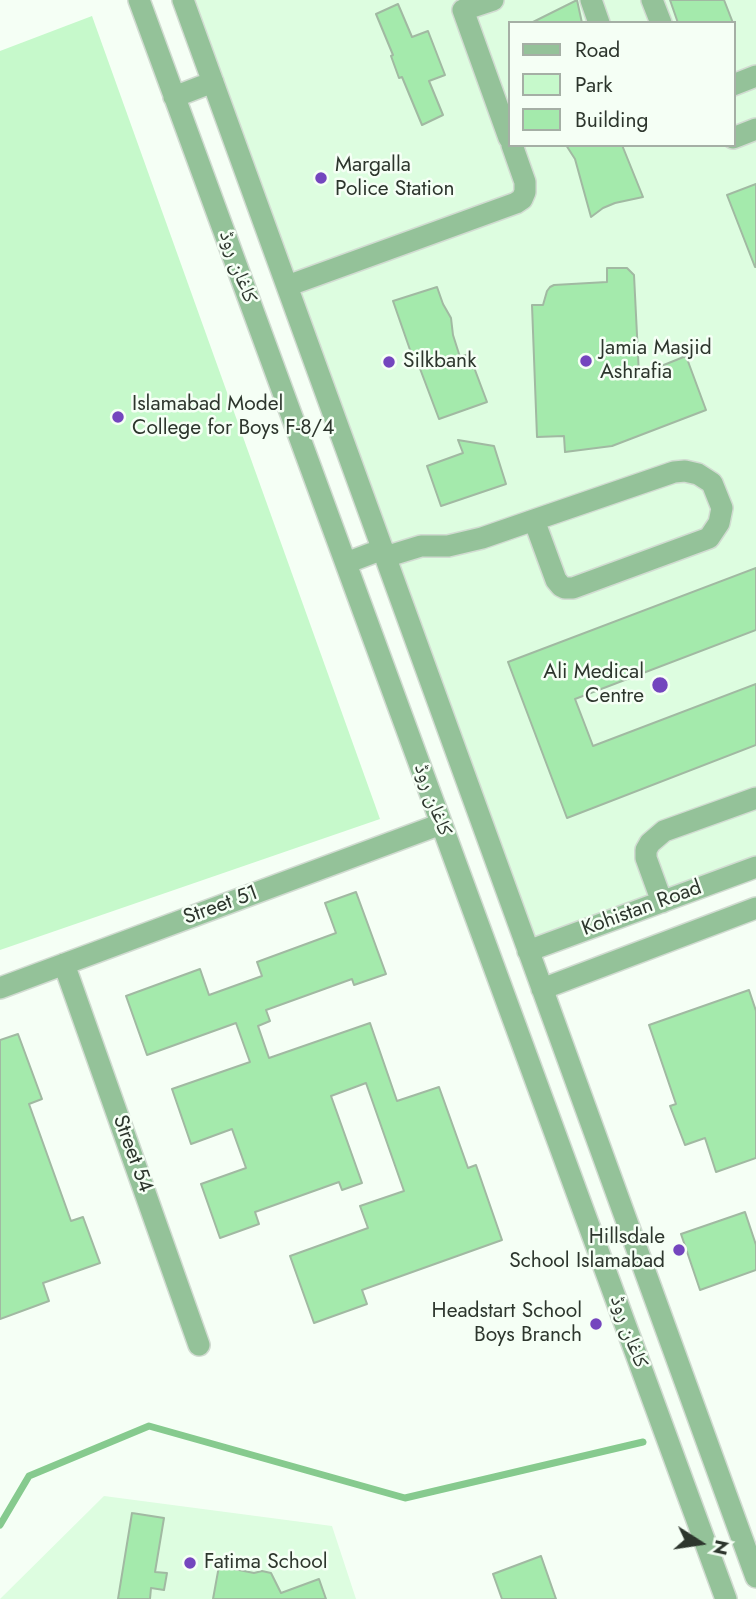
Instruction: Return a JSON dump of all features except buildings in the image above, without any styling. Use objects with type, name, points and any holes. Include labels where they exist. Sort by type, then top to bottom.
[{"type":"street","name":"کاغان روڈ","points":[[139,0],[726,1599]]},
{"type":"street","name":"کاغان روڈ","points":[[183,0],[756,1577]]},
{"type":"street","points":[[493,0],[463,10],[508,135]]},
{"type":"street","points":[[591,0],[597,21]]},
{"type":"street","points":[[652,0],[659,21]]},
{"type":"street","points":[[735,84],[756,76]]},
{"type":"street","points":[[174,97],[213,82]]},
{"type":"street","points":[[735,137],[756,129]]},
{"type":"street","points":[[287,286],[516,203],[522,199],[525,182],[513,147]]},
{"type":"street","points":[[345,563],[421,546],[464,543],[674,472],[698,474],[712,483],[722,508],[719,523],[709,538],[573,588],[561,586],[556,580],[534,520]]},
{"type":"street","points":[[662,902],[646,858],[650,843],[664,831],[756,798]]},
{"type":"street","name":"Street 51","points":[[0,988],[442,824]]},
{"type":"street","name":"Kohistan Road","points":[[528,951],[756,867]]},
{"type":"street","name":"Kohistan Road","points":[[542,989],[756,908]]},
{"type":"street","name":"Street 54","points":[[64,964],[200,1345]]},
{"type":"shaded area","points":[[184,0],[756,0],[756,867],[528,951]]},
{"type":"shaded area","name":"Fatima School","points":[[104,1496],[332,1526],[356,1599],[0,1599]]},
{"type":"green space","name":"Islamabad Model College for Boys F-8/4","points":[[92,16],[380,819],[0,950],[0,51]]},
{"type":"waterway","points":[[0,1525],[29,1476],[149,1426],[405,1498],[643,1442]]},
{"type":"place","name":"Margalla Police Station","points":[[321,178]]},
{"type":"place","name":"Jamia Masjid Ashrafia","points":[[586,361]]},
{"type":"place","name":"Silkbank","points":[[389,362]]},
{"type":"place","name":"Islamabad Model College for Boys F-8/4","points":[[118,417]]},
{"type":"place","name":"Ali Medical Centre","points":[[660,685]]},
{"type":"place","name":"Hillsdale School Islamabad","points":[[679,1250]]},
{"type":"place","name":"Headstart School Boys Branch","points":[[596,1324]]},
{"type":"place","name":"Fatima School","points":[[190,1563]]}]
